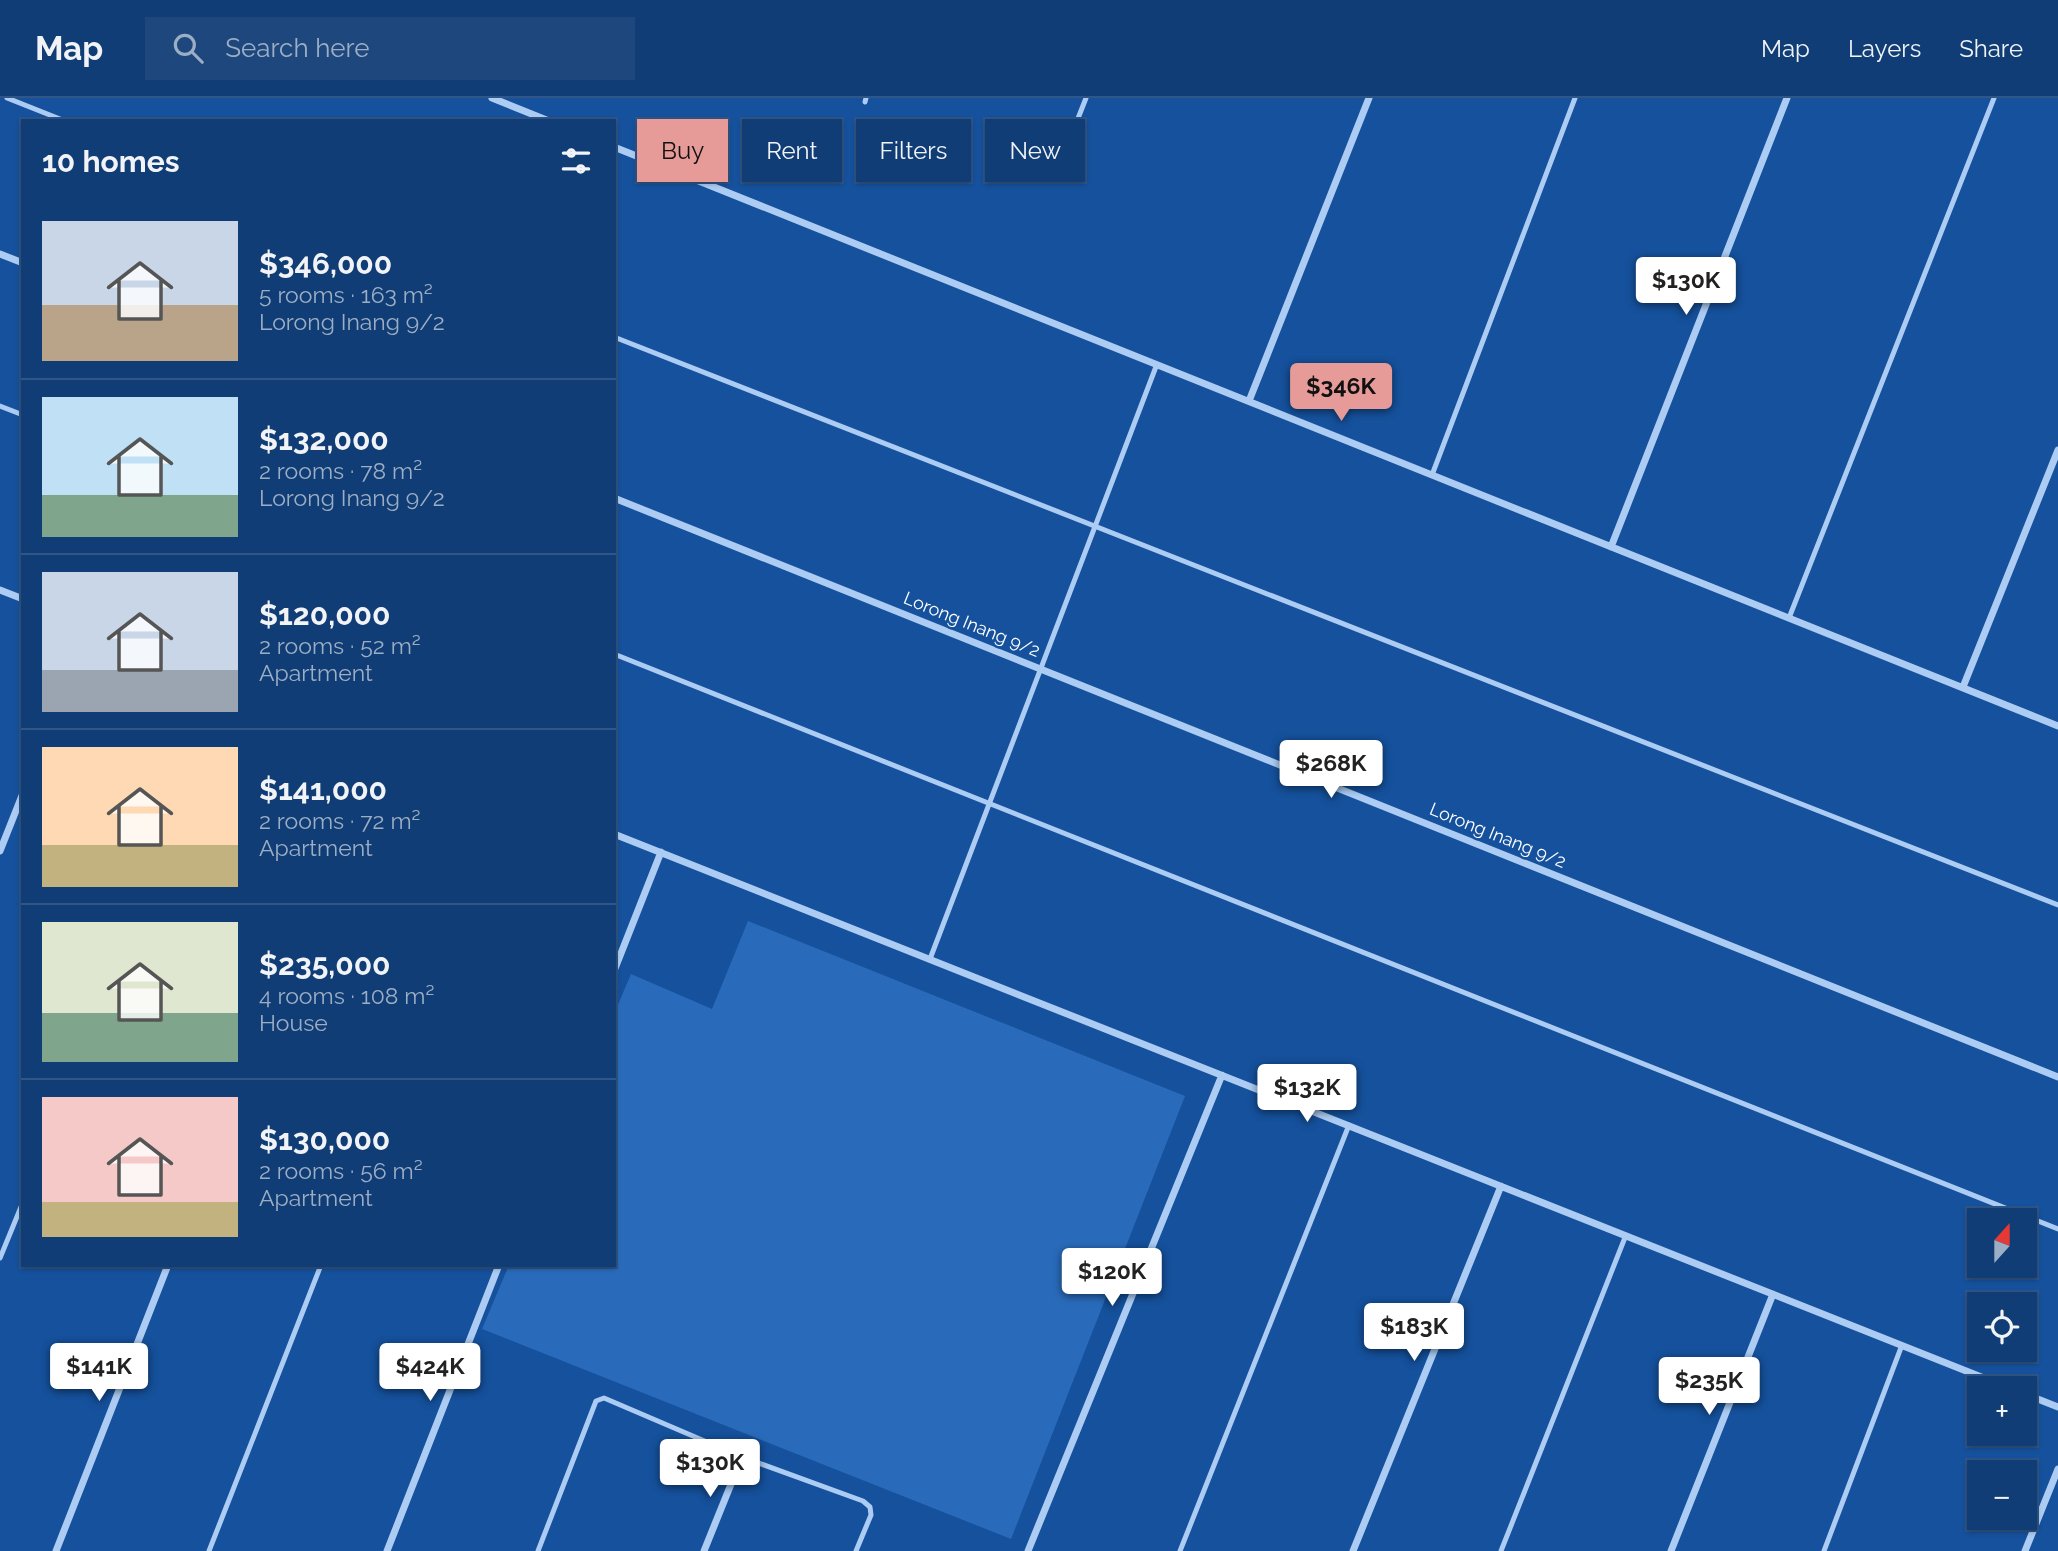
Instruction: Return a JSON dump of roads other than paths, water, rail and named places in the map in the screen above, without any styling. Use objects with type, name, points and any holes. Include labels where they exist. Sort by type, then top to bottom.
[{"type":"street","points":[[492,98],[544,119]]},
{"type":"street","points":[[1249,401],[1369,98]]},
{"type":"street","points":[[1611,547],[1787,98]]},
{"type":"street","points":[[616,148],[2058,726]]},
{"type":"street","points":[[0,254],[21,262]]},
{"type":"street","points":[[1964,687],[2058,450]]},
{"type":"street","name":"Lorong Inang 9/2","points":[[616,499],[2058,1077]]},
{"type":"street","points":[[0,590],[21,598]]},
{"type":"street","points":[[0,851],[21,798]]},
{"type":"street","points":[[616,835],[1980,1376]]},
{"type":"street","points":[[616,966],[661,852]]},
{"type":"street","points":[[1028,1551],[1222,1075]]},
{"type":"street","points":[[1353,1551],[1501,1186]]},
{"type":"street","points":[[57,1551],[167,1267]]},
{"type":"street","points":[[387,1551],[498,1267]]},
{"type":"street","points":[[1671,1551],[1773,1294]]},
{"type":"street","points":[[2037,1399],[2058,1407]]},
{"type":"street","points":[[704,1551],[742,1457]]},
{"type":"street","points":[[2025,1551],[2058,1469]]},
{"type":"lane","points":[[7,98],[60,119]]},
{"type":"lane","points":[[1078,119],[1086,98]]},
{"type":"lane","points":[[1432,475],[1575,98]]},
{"type":"lane","points":[[1789,618],[1994,98]]},
{"type":"lane","points":[[616,338],[2058,905]]},
{"type":"lane","points":[[930,959],[1157,364]]},
{"type":"lane","points":[[0,406],[21,414]]},
{"type":"lane","points":[[616,655],[2058,1229]]},
{"type":"lane","points":[[1180,1551],[1349,1125]]},
{"type":"lane","points":[[0,1258],[21,1207]]},
{"type":"lane","points":[[1502,1551],[1626,1235]]},
{"type":"lane","points":[[209,1551],[320,1267]]},
{"type":"lane","points":[[1824,1551],[1902,1345]]},
{"type":"lane","points":[[538,1551],[599,1398],[742,1457],[863,1501],[870,1507],[871,1514],[856,1551]]}]
